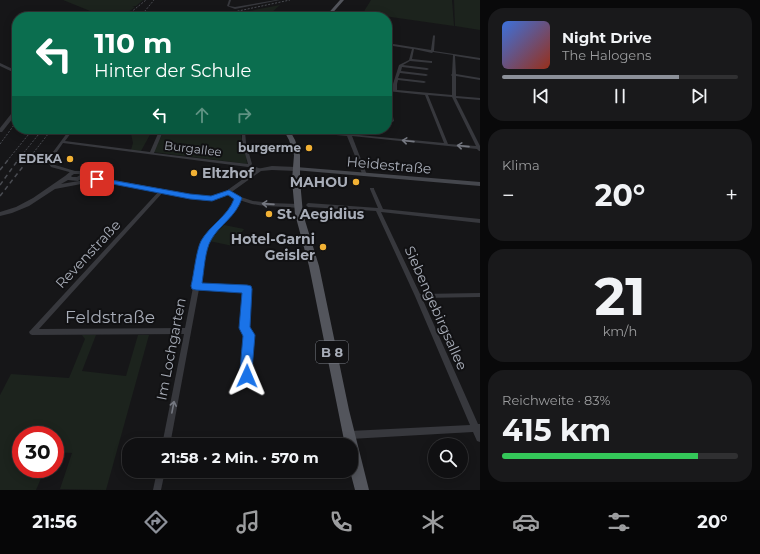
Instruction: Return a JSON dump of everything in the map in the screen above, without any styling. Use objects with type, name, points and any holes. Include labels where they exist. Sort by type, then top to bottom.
[{"type":"main road","points":[[331,12],[342,0]]},
{"type":"main road","name":"B 8","points":[[288,134],[295,148],[296,169],[314,266],[343,410],[362,490]]},
{"type":"main road","name":"Heidestraße","points":[[296,169],[480,184]]},
{"type":"street","points":[[230,0],[228,6],[235,8],[279,0]]},
{"type":"street","points":[[432,52],[434,36]]},
{"type":"street","points":[[392,45],[480,59]]},
{"type":"street","points":[[410,60],[413,49]]},
{"type":"street","points":[[454,55],[453,96],[480,149]]},
{"type":"street","points":[[395,91],[399,72],[403,63],[410,60],[431,62]]},
{"type":"street","points":[[0,64],[12,70]]},
{"type":"street","points":[[401,66],[427,69]]},
{"type":"street","points":[[399,72],[426,75]]},
{"type":"street","points":[[453,75],[480,79]]},
{"type":"street","points":[[397,79],[424,82]]},
{"type":"street","points":[[392,91],[480,99]]},
{"type":"street","points":[[426,94],[447,145]]},
{"type":"street","points":[[0,131],[12,116]]},
{"type":"street","points":[[68,134],[52,156],[50,162],[51,165],[70,176],[98,179],[206,198],[217,197],[229,192],[259,170],[272,168],[296,169]]},
{"type":"street","name":"Burgallee","points":[[160,134],[151,154],[249,166],[259,170]]},
{"type":"street","points":[[243,134],[250,164],[249,166]]},
{"type":"street","points":[[346,134],[480,149]]},
{"type":"street","points":[[349,135],[365,175]]},
{"type":"street","points":[[62,142],[151,154]]},
{"type":"street","points":[[0,214],[21,208],[70,176]]},
{"type":"street","points":[[52,187],[98,179]]},
{"type":"street","name":"Siebengebirgsallee","points":[[372,189],[379,210],[478,428],[480,438]]},
{"type":"street","name":"Revenstraße","points":[[32,332],[162,191]]},
{"type":"street","points":[[229,192],[238,198],[263,204],[379,210],[480,221]]},
{"type":"street","name":"Im Lochgarten","points":[[167,438],[205,242],[213,230],[235,208],[238,198]]},
{"type":"street","points":[[196,286],[247,289],[244,328],[249,335],[246,370],[250,382]]},
{"type":"street","points":[[418,296],[480,295]]},
{"type":"street","name":"Feldstraße","points":[[32,332],[188,331]]},
{"type":"street","points":[[350,435],[478,428]]},
{"type":"street","points":[[157,490],[160,478]]},
{"type":"shaded area","points":[[63,0],[143,0],[136,6],[132,6],[135,7],[128,12],[93,12]]},
{"type":"shaded area","points":[[371,0],[452,0],[454,26],[392,17],[392,12],[364,12]]},
{"type":"shaded area","points":[[454,0],[480,0],[480,30],[455,26]]},
{"type":"shaded area","points":[[280,5],[272,12],[244,12]]},
{"type":"shaded area","points":[[131,134],[150,134],[141,151],[131,150],[133,143]]},
{"type":"shaded area","points":[[162,134],[240,134],[247,164],[153,152]]},
{"type":"shaded area","points":[[224,225],[244,229],[233,246],[209,241]]},
{"type":"shaded area","points":[[82,335],[96,335],[82,371],[126,376],[138,335],[149,335],[106,490],[60,489],[72,453],[64,453],[64,426],[12,426],[12,478],[41,478],[36,490],[0,490],[0,395],[11,374],[69,378],[85,339]]},
{"type":"railway","points":[[131,12],[146,0]]},
{"type":"railway","points":[[144,12],[154,0]]},
{"type":"railway","points":[[234,12],[290,0]]},
{"type":"railway","points":[[0,144],[12,128]]},
{"type":"railway","points":[[7,161],[29,134]]},
{"type":"railway","points":[[17,161],[39,134]]},
{"type":"railway","points":[[27,161],[48,134]]},
{"type":"railway","points":[[0,170],[8,160]]},
{"type":"railway","points":[[0,185],[18,160]]},
{"type":"railway","points":[[0,196],[28,160]]},
{"type":"place","name":"burgerme","points":[[309,148]]},
{"type":"place","name":"EDEKA","points":[[70,159]]},
{"type":"place","name":"Eltzhof","points":[[194,173]]},
{"type":"place","name":"MAHOU","points":[[356,182]]},
{"type":"place","name":"St. Aegidius","points":[[269,214]]},
{"type":"place","name":"Hotel-Garni Geisler","points":[[323,247]]},
{"type":"route","points":[[97,179],[190,197],[212,198],[229,192],[238,198],[232,212],[213,230],[205,242],[196,286],[247,289],[244,328],[249,335],[246,370],[247,376]]}]
